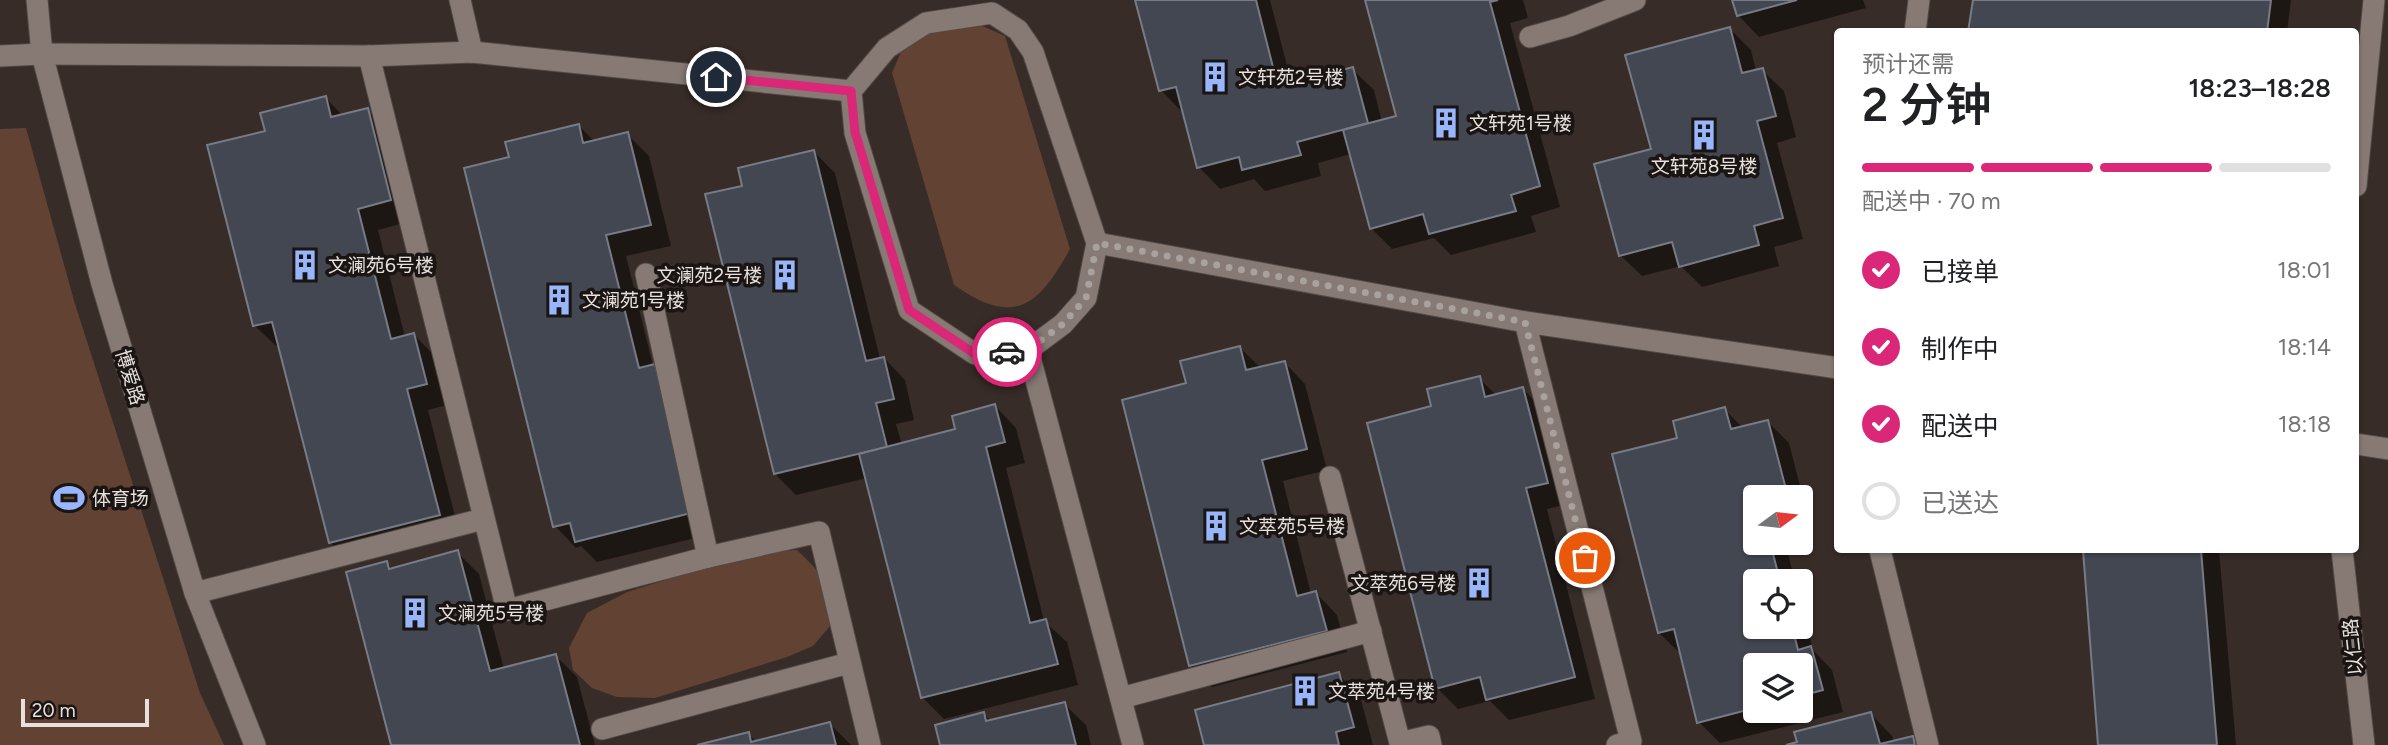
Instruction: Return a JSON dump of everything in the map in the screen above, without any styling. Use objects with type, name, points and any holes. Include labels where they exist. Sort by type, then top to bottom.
[{"type":"street","name":"博爱路","points":[[37,0],[42,54],[103,284],[195,593],[255,745]]},
{"type":"street","points":[[460,0],[472,52]]},
{"type":"street","points":[[1530,37],[1569,26],[1635,0]]},
{"type":"street","points":[[1916,28],[1919,0]]},
{"type":"street","points":[[2359,155],[2374,0]]},
{"type":"street","points":[[994,6],[1018,30],[1033,52],[1097,243],[1086,298],[1063,324],[1028,350],[975,354],[909,310],[855,132],[851,91],[887,48],[926,23],[994,6]]},
{"type":"street","points":[[0,56],[369,56],[472,52],[851,91]]},
{"type":"street","points":[[369,56],[507,610],[708,557],[819,532],[870,745]]},
{"type":"street","points":[[1097,243],[1525,322],[1834,367]]},
{"type":"street","points":[[646,274],[708,557]]},
{"type":"street","points":[[1525,322],[1631,741],[1618,745]]},
{"type":"street","points":[[1028,350],[1133,745]]},
{"type":"street","points":[[2359,444],[2388,449]]},
{"type":"street","points":[[1330,477],[1400,743],[1429,736],[1431,745]]},
{"type":"street","points":[[195,593],[483,519]]},
{"type":"street","points":[[1881,553],[1928,745]]},
{"type":"street","name":"以仁路","points":[[2342,553],[2364,745]]},
{"type":"street","points":[[1121,698],[1371,631]]},
{"type":"street","points":[[602,729],[849,663]]},
{"type":"shaded area","points":[[969,20],[1005,36],[1070,249],[1047,285],[1035,297],[1009,307],[993,305],[975,298],[954,285],[892,73],[903,47],[934,27]]},
{"type":"shaded area","name":"体育场","points":[[26,128],[75,304],[200,693],[224,745],[0,745],[0,129]]},
{"type":"shaded area","points":[[797,550],[819,574],[827,591],[830,626],[813,646],[787,657],[655,698],[617,697],[592,688],[573,670],[569,648],[587,613],[627,592],[750,553]]},
{"type":"building","name":"文轩苑2号楼","points":[[1135,0],[1256,0],[1278,87],[1353,67],[1368,123],[1297,142],[1301,155],[1242,170],[1239,157],[1197,168],[1176,87],[1159,91]]},
{"type":"building","name":"文轩苑1号楼","points":[[1365,0],[1498,0],[1490,2],[1540,186],[1511,195],[1516,211],[1429,234],[1423,214],[1370,229],[1343,130],[1396,116]]},
{"type":"building","points":[[1732,0],[1797,0],[1737,16]]},
{"type":"building","points":[[1973,0],[2271,0],[2268,28],[1969,28]]},
{"type":"building","name":"文轩苑8号楼","points":[[1730,27],[1742,73],[1763,68],[1776,116],[1757,121],[1783,218],[1754,226],[1759,245],[1679,267],[1672,242],[1619,256],[1594,164],[1651,149],[1625,55]]},
{"type":"building","name":"文澜苑6号楼","points":[[326,96],[331,117],[368,108],[391,200],[358,209],[391,339],[414,333],[427,384],[407,389],[440,515],[329,543],[272,322],[253,326],[207,145],[265,131],[260,113]]},
{"type":"building","name":"文澜苑1号楼","points":[[579,124],[583,143],[628,132],[651,225],[606,235],[639,368],[655,364],[691,513],[575,542],[570,523],[553,527],[464,168],[509,157],[505,142]]},
{"type":"building","name":"文澜苑2号楼","points":[[814,150],[866,361],[884,357],[894,399],[876,403],[887,447],[774,474],[705,194],[742,186],[738,168]]},
{"type":"building","name":"文萃苑5号楼","points":[[1240,346],[1246,370],[1285,361],[1307,449],[1262,460],[1297,596],[1316,591],[1327,631],[1189,666],[1122,400],[1186,383],[1180,361]]},
{"type":"building","name":"文萃苑6号楼","points":[[1480,376],[1485,397],[1523,387],[1548,483],[1526,488],[1575,677],[1486,700],[1480,677],[1435,689],[1367,423],[1431,406],[1427,389]]},
{"type":"building","points":[[995,404],[1005,442],[986,447],[1030,623],[1046,619],[1058,664],[921,698],[859,454],[955,429],[952,416]]},
{"type":"building","points":[[1725,407],[1731,429],[1768,420],[1785,485],[1743,485],[1743,555],[1773,555],[1777,569],[1743,569],[1743,639],[1795,639],[1798,650],[1811,646],[1813,653],[1743,653],[1743,711],[1697,723],[1674,629],[1658,633],[1612,454],[1677,438],[1673,421]]},
{"type":"building","name":"文澜苑5号楼","points":[[458,550],[490,671],[556,654],[580,745],[391,745],[346,572],[387,561],[389,569]]},
{"type":"building","points":[[2083,553],[2201,553],[2217,745],[2098,745]]},
{"type":"building","points":[[1813,653],[1823,690],[1813,693]]},
{"type":"building","name":"文萃苑4号楼","points":[[1339,672],[1354,727],[1336,732],[1339,745],[1204,745],[1195,710]]},
{"type":"building","points":[[1065,702],[1076,745],[940,745],[935,725],[984,712],[986,721]]},
{"type":"building","points":[[1871,712],[1880,744],[1913,736],[1915,745],[1786,745],[1797,742],[1794,732]]},
{"type":"building","points":[[830,722],[836,745],[697,745],[749,732],[751,742]]},
{"type":"way so far","points":[[1007,352],[1028,350],[1063,324],[1086,298],[1097,243],[1525,322],[1585,558]]},
{"type":"place","name":"文轩苑2号楼","points":[[1215,77]]},
{"type":"place","name":"文轩苑1号楼","points":[[1446,123]]},
{"type":"place","name":"文轩苑8号楼","points":[[1704,135]]},
{"type":"place","name":"文澜苑6号楼","points":[[305,265]]},
{"type":"place","name":"文澜苑2号楼","points":[[785,275]]},
{"type":"place","name":"文澜苑1号楼","points":[[559,300]]},
{"type":"place","name":"体育场","points":[[69,498]]},
{"type":"place","name":"文萃苑5号楼","points":[[1216,526]]},
{"type":"place","name":"文萃苑6号楼","points":[[1479,583]]},
{"type":"place","name":"文澜苑5号楼","points":[[415,613]]},
{"type":"place","name":"文萃苑4号楼","points":[[1305,691]]},
{"type":"route","points":[[716,77],[851,91],[855,132],[909,310],[975,354],[1007,352]]}]
